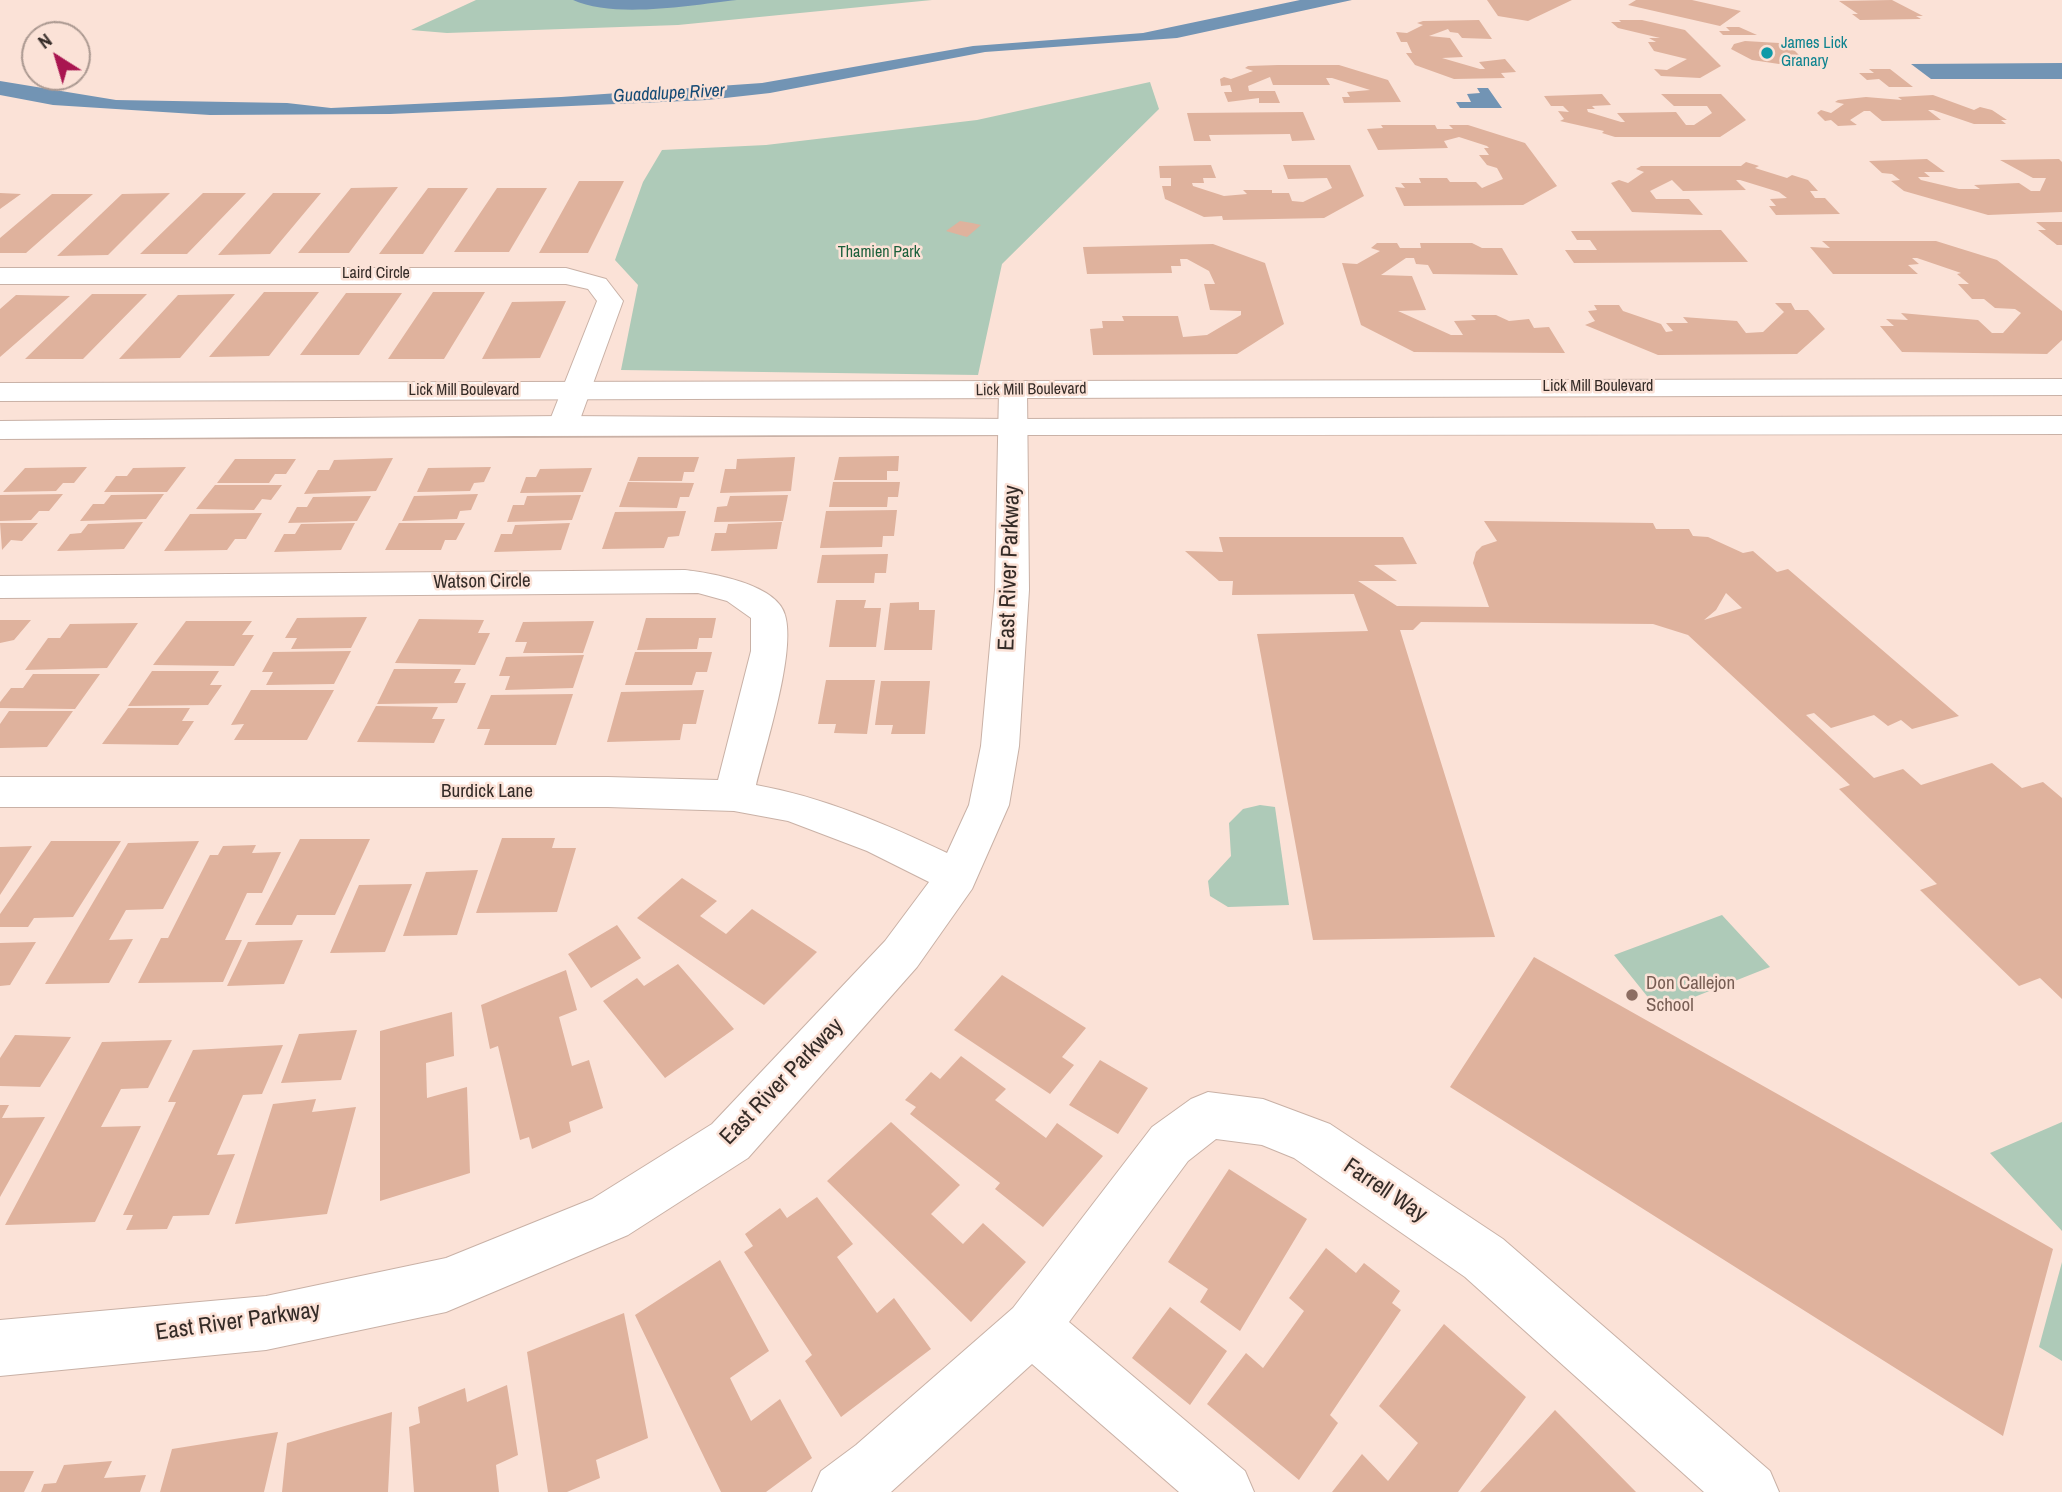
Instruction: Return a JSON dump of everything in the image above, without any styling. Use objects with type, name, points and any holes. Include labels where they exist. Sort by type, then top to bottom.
[{"type":"street","name":"Laird Circle","points":[[0,276],[566,276],[597,284],[610,301],[563,425]]},
{"type":"street","name":"Lick Mill Boulevard","points":[[0,430],[563,425],[1014,409],[1207,387],[2062,387]]},
{"type":"street","name":"Lick Mill Boulevard","points":[[0,392],[575,390],[1014,409],[2062,425]]},
{"type":"street","name":"East River Parkway","points":[[0,1348],[266,1323],[446,1284],[610,1217],[730,1141],[901,954],[957,877],[989,805],[1000,746],[1012,590],[1014,409]]},
{"type":"street","name":"Watson Circle","points":[[0,587],[685,581],[716,584],[744,594],[768,614],[769,651],[734,796]]},
{"type":"street","name":"Burdick Lane","points":[[0,792],[608,792],[734,796],[793,807],[882,840],[957,877]]},
{"type":"street","name":"Farrell Way","points":[[842,1492],[877,1466],[1032,1327],[1170,1144],[1208,1115],[1263,1122],[1312,1141],[1484,1258],[1698,1444],[1749,1492]]},
{"type":"street","points":[[1032,1327],[1224,1492]]},
{"type":"green space","points":[[476,0],[932,0],[678,25],[447,33],[411,30]]},
{"type":"green space","name":"Thamien Park","points":[[1150,82],[1159,109],[1002,264],[978,375],[621,370],[638,285],[615,260],[643,182],[662,150],[766,145],[977,120]]},
{"type":"green space","points":[[1260,805],[1275,807],[1289,905],[1228,907],[1210,896],[1208,881],[1231,856],[1229,823],[1243,809]]},
{"type":"green space","points":[[1722,915],[1770,967],[1659,1011],[1614,955]]},
{"type":"green space","points":[[2062,1122],[2062,1231],[1990,1153]]},
{"type":"green space","points":[[2062,1262],[2062,1361],[2039,1347]]},
{"type":"water","points":[[573,0],[737,0],[631,10],[590,6]]},
{"type":"water","name":"Guadalupe River","points":[[1300,0],[1352,0],[1177,38],[985,52],[770,93],[707,100],[390,114],[210,115],[53,105],[0,95],[0,81],[21,84],[21,91],[61,91],[116,100],[287,103],[331,108],[561,97],[762,83],[973,46],[1143,33]]},
{"type":"water","points":[[2062,63],[2062,79],[1931,79],[1911,64]]},
{"type":"water","points":[[1477,88],[1488,88],[1502,108],[1460,108],[1456,102],[1471,102],[1467,94],[1480,93]]},
{"type":"building","points":[[1487,0],[1572,0],[1528,21],[1498,16]]},
{"type":"building","points":[[1636,0],[1692,0],[1741,11],[1720,26],[1628,5]]},
{"type":"building","points":[[1892,0],[1923,16],[1916,16],[1921,19],[1860,20],[1852,14],[1858,14],[1839,1]]},
{"type":"building","points":[[1479,20],[1492,39],[1462,38],[1448,29],[1429,36],[1450,38],[1463,57],[1442,58],[1480,69],[1485,69],[1479,62],[1505,59],[1516,72],[1501,73],[1505,78],[1454,79],[1415,65],[1406,53],[1412,53],[1407,42],[1401,42],[1396,32],[1407,33],[1423,25],[1417,23],[1423,21]]},
{"type":"building","points":[[1619,20],[1642,20],[1685,30],[1721,66],[1700,78],[1661,76],[1654,69],[1667,70],[1687,59],[1654,51],[1648,42],[1656,42],[1649,38],[1660,38],[1618,28],[1611,22],[1621,22]]},
{"type":"building","points":[[1726,27],[1739,27],[1757,35],[1723,35],[1719,31],[1730,31]]},
{"type":"building","name":"James Lick Granary","points":[[1745,41],[1779,43],[1793,49],[1801,57],[1779,64],[1752,60],[1731,49],[1734,44]]},
{"type":"building","points":[[1339,65],[1388,80],[1401,102],[1344,103],[1342,97],[1350,97],[1347,92],[1370,90],[1332,78],[1326,78],[1330,85],[1273,85],[1270,77],[1248,86],[1249,91],[1275,91],[1280,103],[1259,103],[1259,98],[1228,102],[1224,92],[1232,92],[1230,85],[1221,86],[1220,79],[1231,79],[1253,71],[1245,68],[1248,66]]},
{"type":"building","points":[[1869,69],[1890,69],[1913,87],[1889,87],[1879,79],[1867,80],[1859,73],[1874,73]]},
{"type":"building","points":[[1602,94],[1611,105],[1592,106],[1595,109],[1587,109],[1588,112],[1621,122],[1625,122],[1617,113],[1676,112],[1686,125],[1694,125],[1712,113],[1707,106],[1674,106],[1661,94],[1721,94],[1746,120],[1720,137],[1615,137],[1602,133],[1604,131],[1560,121],[1564,119],[1558,111],[1569,112],[1563,106],[1551,106],[1544,96]]},
{"type":"building","points":[[1933,95],[1974,110],[1980,107],[1992,110],[2007,120],[2001,120],[2006,124],[1974,124],[1928,110],[1941,120],[1882,121],[1870,111],[1864,111],[1850,120],[1857,125],[1838,126],[1831,120],[1825,121],[1817,113],[1821,110],[1831,113],[1844,104],[1835,102],[1838,100],[1866,97],[1902,100],[1898,97]]},
{"type":"building","points":[[1303,112],[1315,140],[1292,141],[1290,134],[1209,135],[1211,141],[1194,141],[1187,113]]},
{"type":"building","points":[[1381,125],[1435,125],[1437,129],[1453,129],[1449,125],[1468,125],[1525,143],[1557,186],[1523,205],[1404,206],[1395,187],[1405,188],[1401,183],[1421,183],[1419,178],[1476,182],[1482,188],[1503,179],[1497,168],[1487,165],[1479,155],[1489,155],[1484,148],[1489,148],[1487,146],[1459,137],[1444,141],[1448,148],[1378,150],[1367,129],[1383,128]]},
{"type":"building","points":[[1927,159],[1945,172],[1924,172],[1930,177],[1918,177],[1921,180],[1959,189],[1980,189],[1974,185],[2019,183],[2031,191],[2040,191],[2046,178],[2033,178],[2000,160],[2059,159],[2062,162],[2062,212],[1988,215],[1904,191],[1891,181],[1900,180],[1892,174],[1882,173],[1869,161]]},
{"type":"building","points":[[1746,162],[1759,166],[1755,168],[1787,178],[1792,175],[1808,180],[1818,191],[1810,191],[1815,198],[1825,198],[1840,214],[1776,215],[1769,206],[1776,206],[1770,199],[1787,198],[1779,192],[1740,180],[1736,180],[1746,190],[1683,191],[1672,180],[1650,191],[1656,199],[1689,199],[1703,215],[1632,212],[1611,183],[1619,180],[1628,183],[1644,172],[1636,169],[1641,166],[1741,166]]},
{"type":"building","points":[[1211,165],[1216,178],[1203,178],[1204,183],[1192,183],[1193,186],[1224,196],[1247,194],[1243,190],[1272,190],[1272,193],[1289,193],[1292,201],[1303,202],[1332,188],[1327,178],[1288,179],[1283,165],[1350,165],[1364,196],[1324,218],[1223,220],[1222,216],[1204,217],[1165,199],[1162,186],[1171,186],[1171,178],[1160,178],[1159,166]]},
{"type":"building","points":[[579,181],[624,181],[588,253],[539,253]]},
{"type":"building","points":[[398,187],[349,253],[298,253],[351,188]]},
{"type":"building","points":[[428,188],[468,188],[423,254],[379,254]]},
{"type":"building","points":[[497,188],[547,188],[509,252],[454,252]]},
{"type":"building","points":[[0,193],[21,194],[0,209]]},
{"type":"building","points":[[170,193],[108,255],[57,256],[122,194]]},
{"type":"building","points":[[203,193],[246,193],[187,254],[140,254]]},
{"type":"building","points":[[273,193],[321,193],[270,254],[218,255]]},
{"type":"building","points":[[52,194],[93,194],[26,253],[0,253],[0,238]]},
{"type":"building","points":[[960,221],[981,225],[967,237],[946,231]]},
{"type":"building","points":[[2036,222],[2062,222],[2062,245],[2057,245],[2038,230],[2046,230]]},
{"type":"building","points":[[1721,230],[1748,262],[1574,263],[1565,250],[1597,250],[1590,240],[1577,240],[1571,231]]},
{"type":"building","points":[[1822,241],[1936,241],[1997,260],[2062,311],[2062,340],[2047,354],[1902,352],[1880,326],[1894,326],[1886,319],[1908,320],[1901,313],[1978,320],[1992,333],[2003,333],[2021,313],[2015,309],[1995,308],[1984,299],[1972,299],[1958,284],[1969,284],[1957,274],[1961,273],[1917,258],[1912,258],[1919,264],[1908,265],[1918,274],[1833,274],[1810,247],[1830,248]]},
{"type":"building","points":[[1377,243],[1397,243],[1400,248],[1421,248],[1420,243],[1472,243],[1482,248],[1502,248],[1518,275],[1433,274],[1428,265],[1416,264],[1414,258],[1406,258],[1381,275],[1412,276],[1426,310],[1398,311],[1451,335],[1463,335],[1454,321],[1476,320],[1471,315],[1496,315],[1509,321],[1529,319],[1534,328],[1549,327],[1565,353],[1414,352],[1361,325],[1342,263],[1357,264],[1380,251],[1371,248]]},
{"type":"building","points":[[1213,244],[1265,263],[1284,324],[1237,354],[1093,355],[1090,329],[1103,328],[1102,321],[1124,321],[1122,316],[1178,316],[1183,337],[1207,335],[1241,315],[1241,311],[1210,310],[1204,284],[1215,284],[1209,271],[1187,259],[1180,259],[1181,266],[1171,266],[1172,273],[1087,274],[1083,247]]},
{"type":"building","points":[[264,292],[319,292],[269,356],[209,357]]},
{"type":"building","points":[[433,292],[485,292],[444,359],[388,359]]},
{"type":"building","points":[[346,293],[402,293],[359,355],[300,355]]},
{"type":"building","points":[[92,294],[147,294],[83,359],[25,359]]},
{"type":"building","points":[[235,294],[180,358],[119,359],[178,295]]},
{"type":"building","points":[[16,295],[70,296],[0,357],[0,309]]},
{"type":"building","points":[[566,301],[540,358],[482,359],[512,302]]},
{"type":"building","points":[[1775,303],[1791,303],[1795,310],[1808,310],[1825,329],[1797,354],[1658,355],[1585,325],[1595,321],[1588,311],[1597,310],[1594,305],[1619,305],[1623,311],[1661,324],[1666,332],[1673,331],[1666,323],[1688,323],[1683,317],[1737,321],[1746,333],[1763,332],[1784,312]]},
{"type":"building","points":[[899,456],[898,471],[887,471],[887,480],[834,480],[839,457]]},
{"type":"building","points":[[638,457],[699,457],[694,472],[684,472],[682,481],[629,481]]},
{"type":"building","points":[[795,457],[791,491],[720,493],[725,469],[736,469],[737,459]]},
{"type":"building","points":[[393,458],[376,491],[304,494],[318,470],[329,470],[334,460]]},
{"type":"building","points":[[235,459],[296,459],[286,474],[275,474],[269,483],[217,483]]},
{"type":"building","points":[[87,467],[74,483],[63,483],[56,491],[3,492],[25,468]]},
{"type":"building","points":[[186,467],[167,492],[104,492],[116,476],[127,476],[133,468]]},
{"type":"building","points":[[491,467],[484,482],[474,483],[470,491],[417,492],[428,468]]},
{"type":"building","points":[[592,468],[583,492],[520,493],[526,477],[536,477],[540,469]]},
{"type":"building","points":[[628,482],[694,483],[689,497],[680,497],[677,508],[619,507]]},
{"type":"building","points":[[833,482],[900,482],[898,497],[888,497],[887,507],[829,507]]},
{"type":"building","points":[[215,485],[282,485],[271,500],[262,499],[254,510],[196,509]]},
{"type":"building","points":[[63,494],[49,511],[39,511],[31,520],[0,521],[0,495]]},
{"type":"building","points":[[164,494],[146,519],[80,521],[93,504],[104,504],[111,495]]},
{"type":"building","points":[[478,494],[471,510],[460,511],[457,519],[402,521],[414,496]]},
{"type":"building","points":[[581,495],[572,520],[507,522],[513,505],[524,505],[527,496]]},
{"type":"building","points":[[788,495],[783,521],[714,522],[717,507],[727,506],[730,496]]},
{"type":"building","points":[[371,496],[357,521],[288,523],[297,507],[307,507],[313,497]]},
{"type":"building","points":[[897,510],[894,536],[883,536],[882,547],[820,548],[826,511]]},
{"type":"building","points":[[686,511],[679,536],[668,537],[664,548],[602,549],[615,512]]},
{"type":"building","points":[[262,513],[246,539],[235,539],[227,550],[164,551],[190,514]]},
{"type":"building","points":[[1484,521],[1653,523],[1656,529],[1689,529],[1693,536],[1708,537],[1743,553],[1753,551],[1777,572],[1788,569],[1959,716],[1912,729],[1901,720],[1888,726],[1874,715],[1831,728],[1814,713],[1806,715],[1874,778],[1903,769],[1921,785],[1992,763],[2022,788],[2043,782],[2062,798],[2062,999],[2040,978],[2019,986],[1920,890],[1937,884],[1839,789],[1850,785],[1688,635],[1653,624],[1421,622],[1413,630],[1400,630],[1495,937],[1313,940],[1257,634],[1368,631],[1354,594],[1232,595],[1233,581],[1219,581],[1185,551],[1223,552],[1219,537],[1403,537],[1417,564],[1374,565],[1397,581],[1358,581],[1397,606],[1489,607],[1473,563],[1476,552],[1482,546],[1497,541]],"holes":[[[1726,593],[1742,608],[1704,620],[1716,610]]]},
{"type":"building","points":[[143,522],[124,549],[57,551],[70,534],[81,533],[88,524]]},
{"type":"building","points":[[782,522],[777,549],[711,551],[715,533],[726,533],[728,524]]},
{"type":"building","points":[[0,523],[38,523],[22,541],[11,540],[2,550]]},
{"type":"building","points":[[355,523],[341,550],[274,552],[284,534],[295,534],[301,524]]},
{"type":"building","points":[[399,523],[465,523],[456,540],[445,540],[441,550],[385,550]]},
{"type":"building","points":[[570,523],[561,550],[494,552],[501,534],[512,534],[515,525]]},
{"type":"building","points":[[888,554],[886,573],[875,573],[874,583],[817,583],[822,555]]},
{"type":"building","points":[[836,600],[866,600],[864,608],[881,608],[876,647],[829,647]]},
{"type":"building","points":[[919,602],[919,610],[935,610],[932,650],[884,650],[890,603]]},
{"type":"building","points":[[367,617],[351,648],[291,649],[297,638],[285,638],[297,618]]},
{"type":"building","points":[[646,618],[716,618],[712,638],[699,638],[697,649],[637,650]]},
{"type":"building","points":[[419,619],[484,620],[478,633],[490,633],[475,665],[395,663]]},
{"type":"building","points":[[0,620],[31,620],[14,640],[0,643]]},
{"type":"building","points":[[186,621],[252,621],[242,635],[254,635],[234,666],[153,665]]},
{"type":"building","points":[[594,621],[583,653],[523,653],[527,642],[515,642],[523,622]]},
{"type":"building","points":[[138,623],[107,668],[25,670],[48,638],[60,638],[70,624]]},
{"type":"building","points":[[351,651],[334,684],[266,685],[273,672],[262,672],[273,652]]},
{"type":"building","points":[[635,652],[712,652],[707,672],[696,672],[692,685],[625,685]]},
{"type":"building","points":[[584,655],[573,688],[505,690],[510,676],[499,676],[506,657]]},
{"type":"building","points":[[394,669],[461,669],[454,683],[466,683],[457,703],[377,704]]},
{"type":"building","points":[[152,671],[219,671],[210,685],[222,685],[208,705],[128,706]]},
{"type":"building","points":[[33,674],[100,674],[75,709],[0,708],[0,702],[11,688],[23,688]]},
{"type":"building","points":[[826,680],[875,680],[867,734],[834,733],[836,724],[818,724]]},
{"type":"building","points":[[881,681],[930,681],[925,734],[891,734],[893,725],[875,725]]},
{"type":"building","points":[[251,690],[334,690],[307,740],[234,740],[244,724],[231,725]]},
{"type":"building","points":[[704,690],[696,724],[683,724],[680,740],[607,742],[621,692]]},
{"type":"building","points":[[573,694],[556,745],[484,745],[490,729],[477,729],[491,695]]},
{"type":"building","points":[[376,706],[438,707],[432,719],[445,719],[434,743],[357,742]]},
{"type":"building","points":[[128,708],[190,708],[182,721],[194,721],[178,745],[102,744]]},
{"type":"building","points":[[9,711],[73,711],[47,747],[0,748],[0,724]]},
{"type":"building","points":[[502,838],[555,838],[552,848],[576,848],[557,912],[476,913]]},
{"type":"building","points":[[300,839],[370,839],[335,915],[297,915],[292,925],[255,925]]},
{"type":"building","points":[[51,841],[121,841],[73,917],[34,918],[28,927],[0,927],[0,914]]},
{"type":"building","points":[[199,841],[163,909],[126,910],[109,940],[133,939],[109,983],[45,984],[128,843]]},
{"type":"building","points":[[256,845],[252,853],[281,852],[262,893],[247,893],[225,940],[242,940],[223,982],[138,983],[161,938],[168,938],[210,855],[218,855],[223,846]]},
{"type":"building","points":[[32,846],[0,895],[0,847]]},
{"type":"building","points":[[478,870],[457,935],[403,936],[426,872]]},
{"type":"building","points":[[682,878],[717,901],[700,916],[726,934],[752,909],[817,952],[764,1005],[637,918]]},
{"type":"building","points":[[412,884],[385,952],[330,953],[359,885]]},
{"type":"building","points":[[617,925],[641,958],[591,988],[568,954]]},
{"type":"building","points":[[303,940],[284,984],[227,986],[248,942]]},
{"type":"building","points":[[36,942],[10,985],[0,986],[0,943]]},
{"type":"building","points":[[1534,957],[2053,1249],[2003,1436],[1450,1087]]},
{"type":"building","points":[[678,964],[734,1029],[665,1078],[603,1001],[637,978],[644,986]]},
{"type":"building","points":[[566,970],[577,1010],[559,1017],[572,1066],[589,1060],[603,1108],[569,1122],[571,1132],[532,1149],[529,1137],[520,1140],[498,1046],[490,1049],[481,1005]]},
{"type":"building","points":[[1002,975],[1086,1028],[1062,1057],[1074,1065],[1050,1094],[954,1030]]},
{"type":"building","points":[[452,1012],[454,1056],[426,1063],[427,1098],[467,1087],[470,1173],[380,1201],[380,1031]]},
{"type":"building","points":[[357,1030],[341,1080],[281,1083],[299,1034]]},
{"type":"building","points":[[15,1035],[71,1037],[40,1087],[0,1086],[0,1058]]},
{"type":"building","points":[[172,1040],[148,1088],[121,1089],[101,1127],[141,1126],[95,1222],[5,1225],[102,1042]]},
{"type":"building","points":[[283,1045],[262,1094],[243,1095],[217,1155],[235,1154],[209,1215],[173,1216],[167,1229],[126,1230],[133,1215],[123,1215],[176,1102],[168,1102],[193,1050]]},
{"type":"building","points":[[961,1056],[1006,1089],[995,1100],[1046,1138],[1057,1123],[1103,1156],[1043,1227],[995,1189],[1000,1183],[910,1114],[916,1107],[905,1100],[931,1072],[940,1079]]},
{"type":"building","points":[[1100,1060],[1148,1088],[1118,1134],[1069,1105]]},
{"type":"building","points":[[316,1099],[312,1112],[356,1107],[327,1214],[235,1224],[273,1104]]},
{"type":"building","points":[[0,1105],[9,1105],[2,1118],[45,1117],[0,1197]]},
{"type":"building","points":[[891,1122],[960,1185],[931,1214],[963,1244],[983,1223],[1026,1262],[971,1322],[827,1181]]},
{"type":"building","points":[[1229,1169],[1307,1219],[1240,1331],[1200,1302],[1208,1289],[1168,1262]]},
{"type":"building","points":[[817,1197],[853,1244],[837,1257],[877,1313],[894,1298],[931,1349],[841,1417],[805,1361],[812,1355],[744,1252],[753,1246],[745,1234],[780,1208],[787,1218]]},
{"type":"building","points":[[1326,1248],[1356,1273],[1364,1263],[1400,1291],[1392,1303],[1401,1310],[1330,1415],[1338,1423],[1299,1480],[1207,1404],[1246,1353],[1263,1368],[1304,1311],[1289,1298]]},
{"type":"building","points":[[720,1260],[769,1351],[730,1378],[751,1421],[780,1399],[812,1458],[766,1492],[721,1492],[635,1315]]},
{"type":"building","points":[[1170,1307],[1227,1351],[1190,1405],[1132,1358]]},
{"type":"building","points":[[624,1313],[648,1438],[596,1460],[600,1478],[567,1492],[548,1492],[527,1352]]},
{"type":"building","points":[[1444,1324],[1526,1397],[1458,1492],[1332,1492],[1362,1454],[1388,1481],[1418,1443],[1379,1406]]},
{"type":"building","points":[[507,1385],[518,1455],[496,1465],[499,1492],[414,1492],[409,1427],[420,1423],[418,1407],[465,1388],[467,1402]]},
{"type":"building","points":[[1555,1410],[1636,1492],[1480,1492]]},
{"type":"building","points":[[392,1412],[388,1492],[282,1492],[287,1443]]},
{"type":"building","points":[[278,1432],[264,1492],[160,1492],[172,1449]]},
{"type":"building","points":[[112,1461],[104,1478],[146,1475],[140,1492],[41,1492],[44,1484],[56,1483],[64,1465]]},
{"type":"building","points":[[0,1471],[34,1471],[24,1492],[0,1492]]},
{"type":"place","name":"James Lick Granary","points":[[1767,53]]},
{"type":"place","name":"Don Callejon School","points":[[1632,995]]}]
